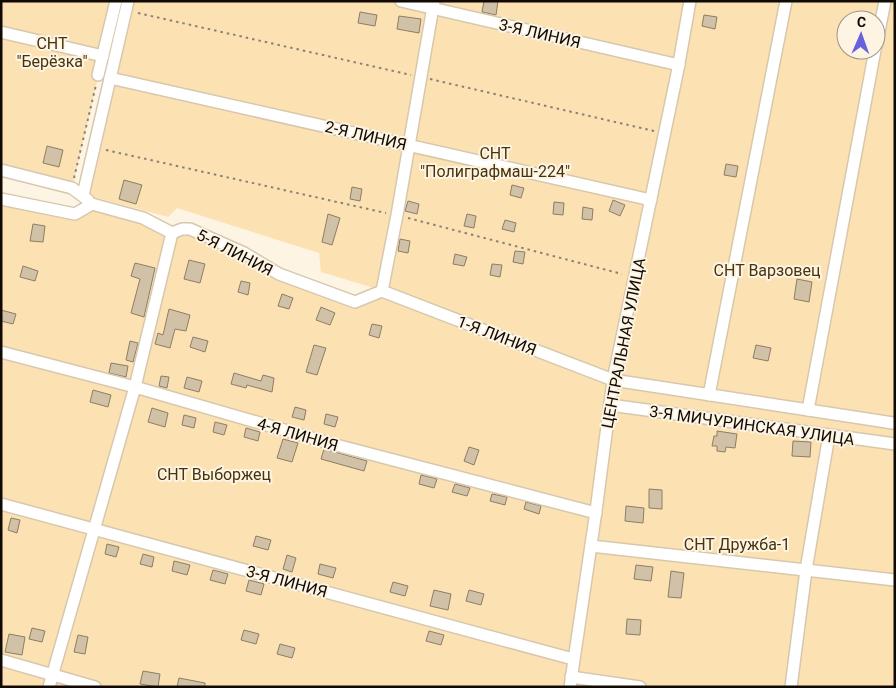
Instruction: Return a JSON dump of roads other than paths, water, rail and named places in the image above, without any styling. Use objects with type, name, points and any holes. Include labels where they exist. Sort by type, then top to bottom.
[{"type":"street","points":[[98,76],[116,1]]},
{"type":"street","points":[[83,195],[128,1]]},
{"type":"street","name":"3-Я ЛИНИЯ","points":[[401,1],[433,5],[679,65]]},
{"type":"street","name":"ЦЕНТРАЛЬНАЯ УЛИЦА","points":[[570,682],[596,513],[613,380],[652,200],[690,1]]},
{"type":"street","points":[[709,395],[786,1]]},
{"type":"street","points":[[382,291],[433,5]]},
{"type":"street","points":[[1,32],[103,56]]},
{"type":"street","points":[[808,410],[874,60]]},
{"type":"street","name":"2-Я ЛИНИЯ","points":[[110,78],[652,200]]},
{"type":"street","points":[[1,170],[72,188],[92,204],[75,214],[1,199]]},
{"type":"street","name":"5-Я ЛИНИЯ","points":[[92,204],[143,218],[172,233],[182,229],[190,229],[244,253],[279,274],[355,302],[382,291]]},
{"type":"street","points":[[51,681],[135,387],[172,233]]},
{"type":"street","name":"1-Я ЛИНИЯ","points":[[382,291],[613,380],[893,422]]},
{"type":"street","name":"4-Я ЛИНИЯ","points":[[1,352],[135,387],[336,445],[596,513]]},
{"type":"street","name":"3-Я МИЧУРИНСКАЯ УЛИЦА","points":[[610,405],[895,444]]},
{"type":"street","points":[[791,687],[806,570],[829,435]]},
{"type":"street","name":"3-Я ЛИНИЯ","points":[[1,504],[573,658]]},
{"type":"street","points":[[591,546],[895,580]]},
{"type":"street","points":[[1,660],[51,681],[96,687]]},
{"type":"street","points":[[570,682],[640,687]]},
{"type":"park label","name":"СНТ \"Берёзка\"","points":[[52,52]]},
{"type":"park label","name":"СНТ \"Полиграфмаш-224\"","points":[[495,162]]},
{"type":"park label","name":"СНТ Варзовец","points":[[767,270]]},
{"type":"park label","name":"СНТ Выборжец","points":[[214,474]]},
{"type":"park label","name":"СНТ Дружба-1","points":[[737,544]]}]
